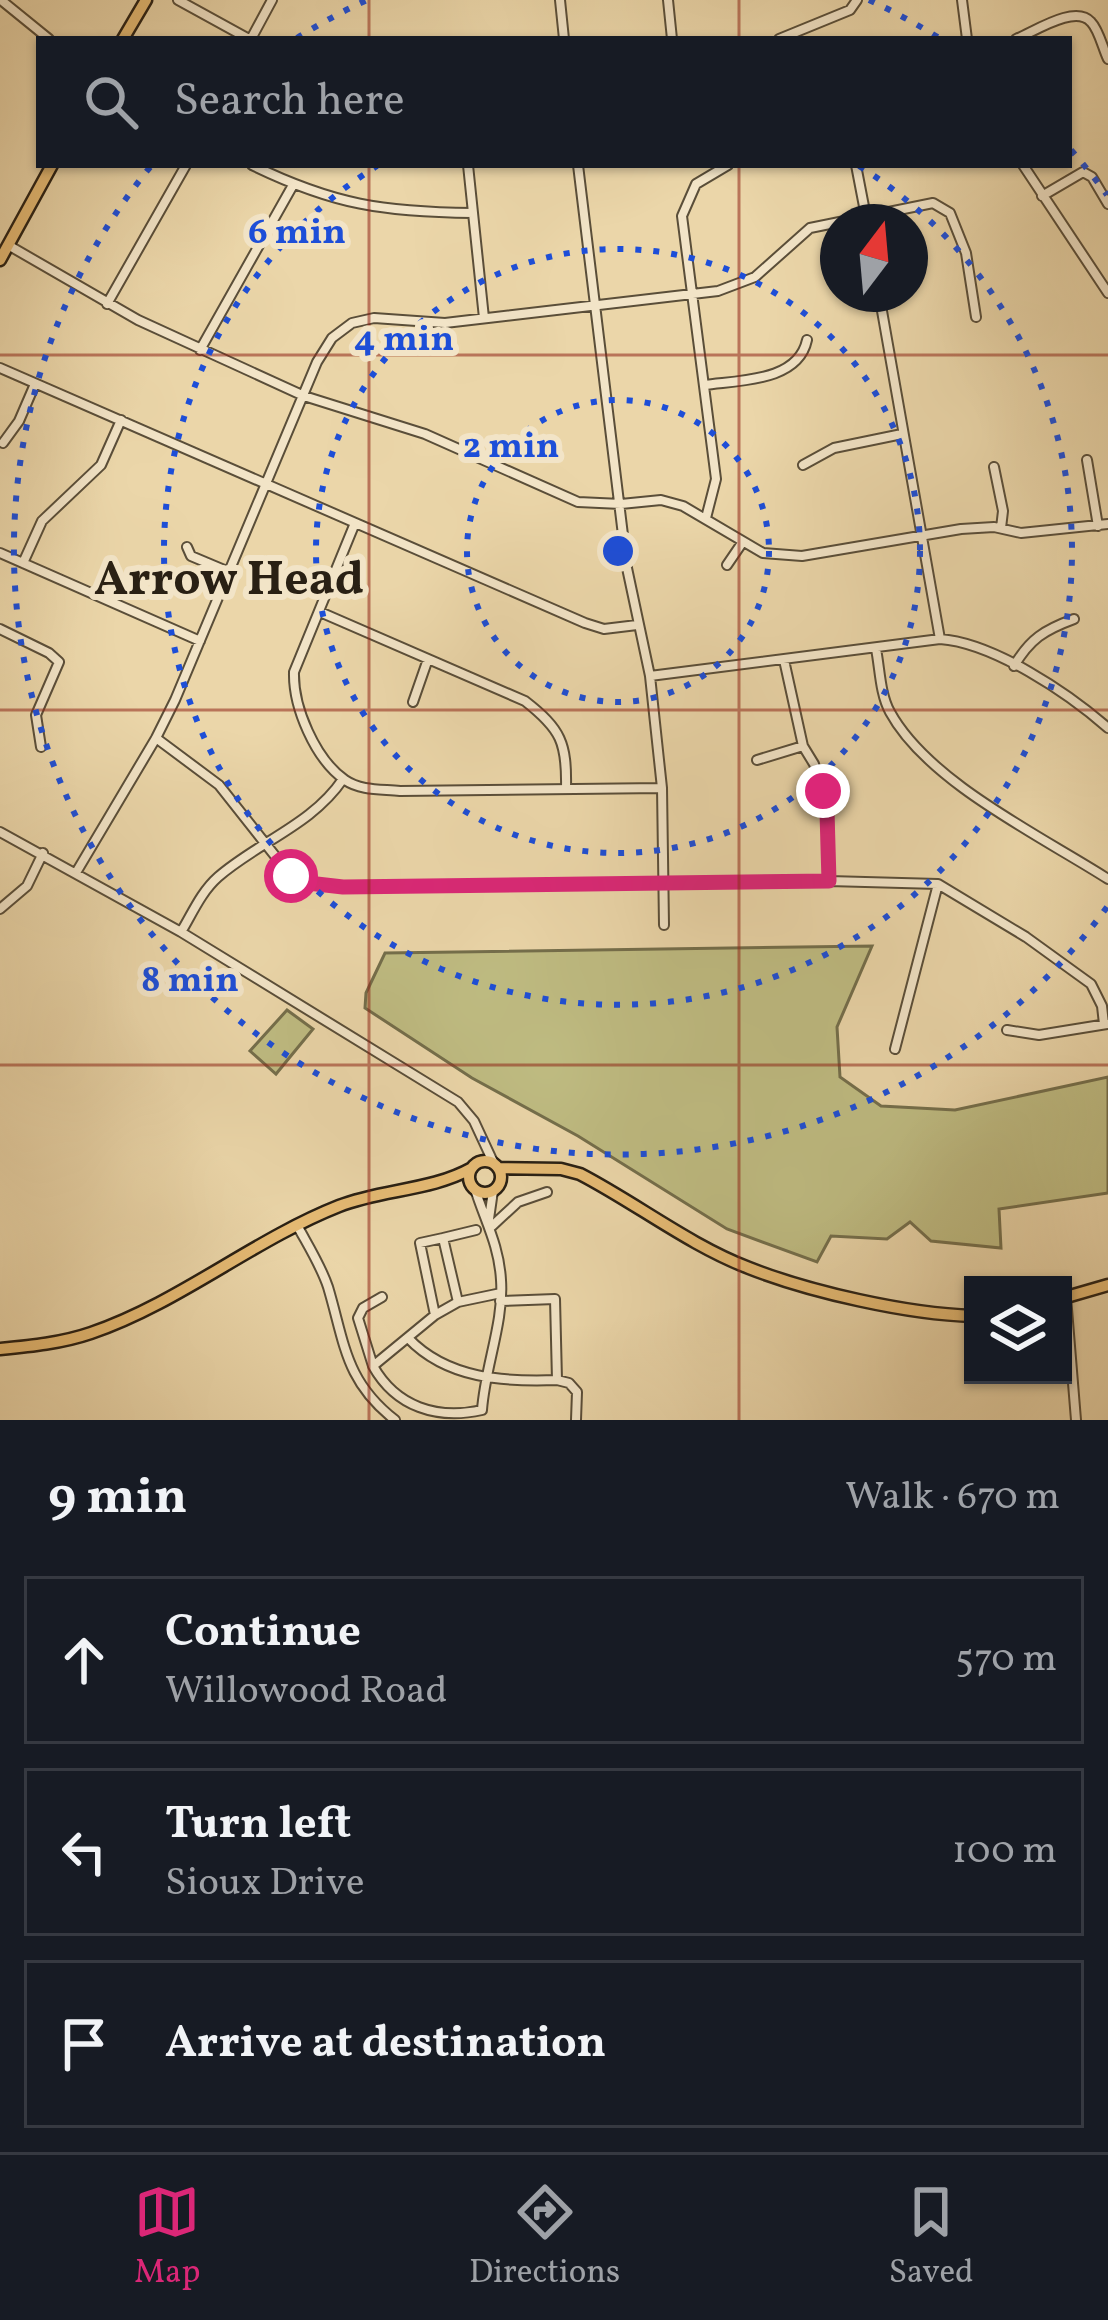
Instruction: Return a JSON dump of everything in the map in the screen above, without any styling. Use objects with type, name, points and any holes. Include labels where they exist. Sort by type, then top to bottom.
[{"type":"main road","points":[[125,36],[146,0]]},
{"type":"main road","points":[[0,260],[50,168]]},
{"type":"main road","points":[[0,1349],[68,1340],[112,1324],[354,1201],[451,1180],[484,1161],[523,1170],[561,1169],[580,1174],[746,1267],[860,1298],[964,1316]]},
{"type":"main road","points":[[496,1166],[496,1187]]},
{"type":"main road","points":[[473,1167],[474,1188]]},
{"type":"main road","points":[[451,1180],[474,1188],[496,1187],[523,1170]]},
{"type":"main road","points":[[1072,1295],[1108,1285]]},
{"type":"street","points":[[178,0],[244,36]]},
{"type":"street","points":[[252,36],[272,0]]},
{"type":"street","points":[[560,0],[564,36]]},
{"type":"street","points":[[668,0],[672,36]]},
{"type":"street","points":[[786,36],[850,10],[857,0]]},
{"type":"street","points":[[962,0],[967,36]]},
{"type":"street","points":[[5,2],[45,36]]},
{"type":"street","points":[[1023,36],[1074,15],[1085,17],[1108,59]]},
{"type":"street","points":[[107,304],[184,168]]},
{"type":"street","points":[[258,168],[348,202],[398,212],[473,213]]},
{"type":"street","points":[[468,168],[484,318]]},
{"type":"street","points":[[578,168],[637,625],[650,676],[662,788],[664,925]]},
{"type":"street","points":[[706,518],[716,479],[682,224],[696,184],[723,168]]},
{"type":"street","points":[[857,168],[864,204]]},
{"type":"street","points":[[1025,168],[1108,293]]},
{"type":"street","points":[[1042,196],[1083,172],[1092,177],[1108,204]]},
{"type":"street","points":[[200,350],[293,185]]},
{"type":"street","points":[[928,204],[950,213],[966,253],[976,317]]},
{"type":"street","points":[[77,872],[157,738],[332,338],[352,322],[374,318],[445,323],[745,284],[810,228],[820,226]]},
{"type":"street","points":[[8,245],[107,304],[304,396],[425,434],[578,502],[661,500],[706,518],[742,543],[783,557],[961,529],[1001,528],[1022,533],[1103,525],[1087,460]]},
{"type":"street","points":[[882,312],[940,639]]},
{"type":"street","points":[[704,385],[784,369],[804,352],[807,340]]},
{"type":"street","points":[[0,368],[585,623],[604,629],[637,625]]},
{"type":"street","points":[[3,443],[20,421],[35,384]]},
{"type":"street","points":[[23,563],[42,521],[101,465],[121,420]]},
{"type":"street","points":[[802,465],[812,464],[834,448],[902,434]]},
{"type":"street","points":[[994,467],[1003,511],[1001,528]]},
{"type":"street","points":[[355,523],[295,672],[299,716],[343,779],[363,788],[400,791],[662,788]]},
{"type":"street","points":[[727,565],[742,543]]},
{"type":"street","points":[[187,547],[191,556],[229,572]]},
{"type":"street","points":[[0,554],[200,641]]},
{"type":"street","points":[[320,612],[526,701],[549,719],[562,740],[566,788]]},
{"type":"street","points":[[1014,666],[1028,642],[1073,619]]},
{"type":"street","points":[[0,628],[59,662],[36,715],[41,747]]},
{"type":"street","points":[[650,676],[940,639],[981,647],[1084,707],[1108,728]]},
{"type":"street","points":[[876,649],[887,707],[923,756],[959,785],[1108,879]]},
{"type":"street","points":[[413,702],[428,659]]},
{"type":"street","points":[[784,660],[802,746],[814,764],[827,812],[829,881]]},
{"type":"street","points":[[157,738],[219,785],[291,876],[308,883],[343,887],[938,884],[1026,937],[1091,984],[1106,1024],[1025,1036],[1007,1030]]},
{"type":"street","points":[[757,760],[802,746]]},
{"type":"street","points":[[181,932],[206,890],[264,844],[309,817],[343,779]]},
{"type":"street","points":[[0,832],[181,932],[458,1102],[474,1121],[496,1166]]},
{"type":"street","points":[[0,909],[27,886],[43,853]]},
{"type":"street","points":[[895,1049],[938,884]]},
{"type":"street","points":[[473,1167],[481,1142]]},
{"type":"street","points":[[490,1223],[496,1187]]},
{"type":"street","points":[[382,1298],[363,1309],[358,1318],[382,1381],[402,1400],[442,1414],[482,1410],[501,1297],[490,1223],[474,1188]]},
{"type":"street","points":[[490,1223],[518,1202],[547,1192]]},
{"type":"street","points":[[298,1227],[326,1283],[348,1364],[373,1403],[395,1420]]},
{"type":"street","points":[[435,1315],[420,1243],[476,1230]]},
{"type":"street","points":[[443,1238],[458,1302]]},
{"type":"street","points":[[373,1366],[458,1302],[554,1298],[556,1380]]},
{"type":"street","points":[[408,1338],[437,1360],[484,1378],[569,1383],[577,1392],[576,1420]]},
{"type":"street","points":[[1072,1375],[1076,1420]]},
{"type":"shaded area","points":[[872,946],[837,1027],[840,1077],[881,1106],[955,1110],[1108,1077],[1108,1193],[999,1209],[1001,1248],[931,1241],[910,1222],[887,1239],[831,1236],[817,1262],[727,1229],[578,1136],[472,1078],[365,1008],[366,993],[385,953]]},
{"type":"shaded area","points":[[287,1010],[313,1029],[276,1074],[250,1051]]},
{"type":"district","name":"Arrow Head","points":[[229,577]]},
{"type":"route","points":[[291,876],[343,887],[829,881],[823,791]]}]
